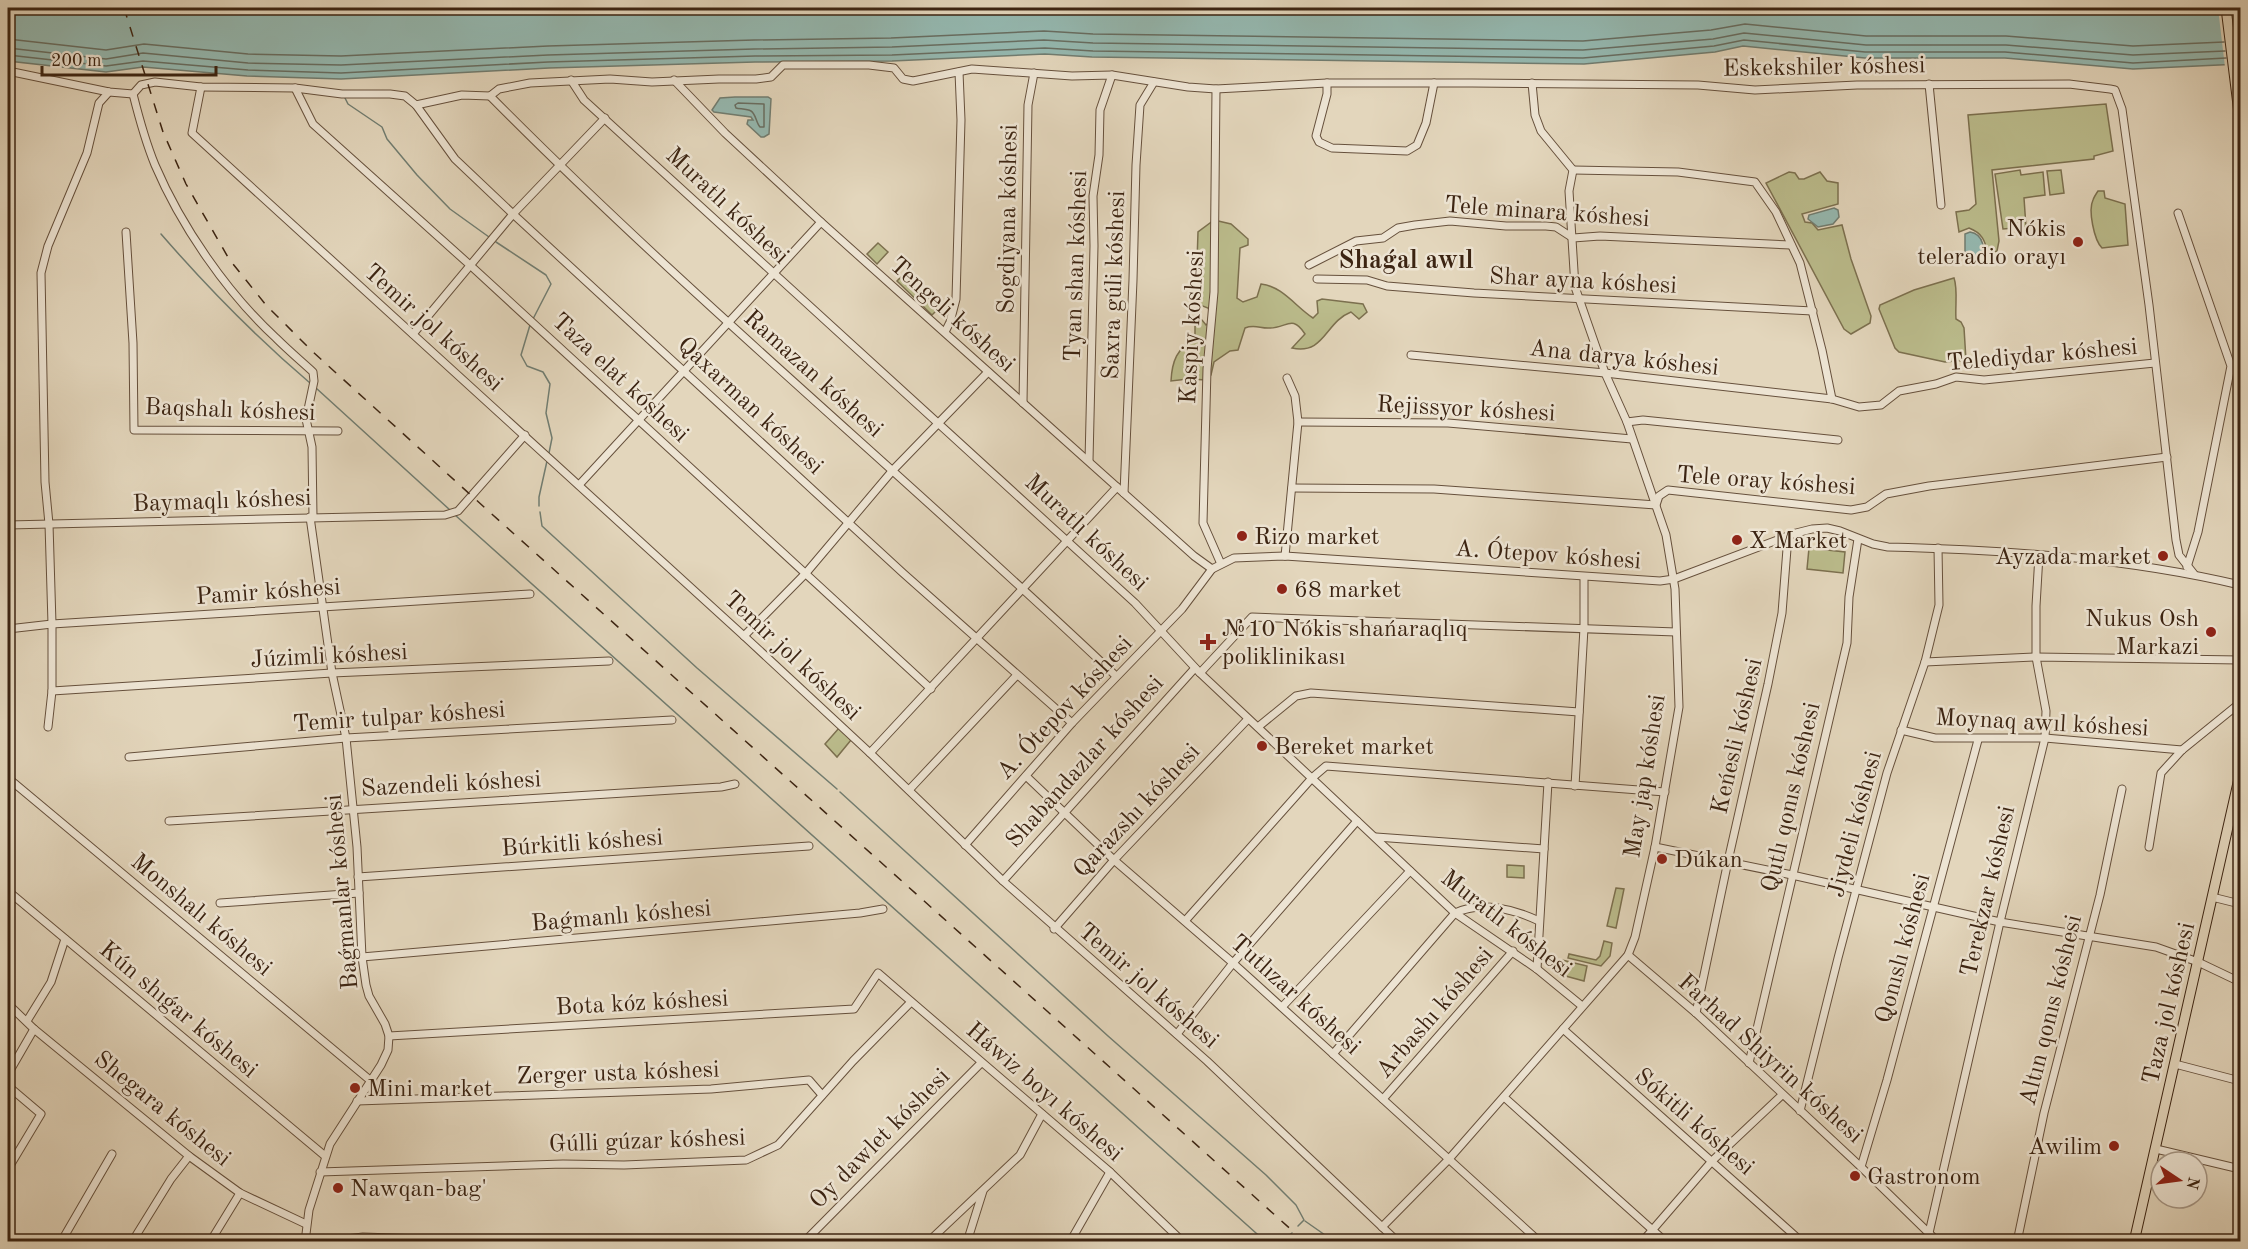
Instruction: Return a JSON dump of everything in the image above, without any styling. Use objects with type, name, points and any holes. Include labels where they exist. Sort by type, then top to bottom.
[{"type":"main road","points":[[2226,8],[2241,121]]},
{"type":"main road","name":"Taza jol kóshesi","points":[[2136,1241],[2212,897],[2236,809],[2241,774]]},
{"type":"street","name":"Eskekshiler kóshesi","points":[[490,96],[499,89],[530,83],[571,80],[610,79],[652,82],[756,80],[771,76],[783,65],[869,65],[894,68],[903,79],[913,81],[972,69],[1072,76],[1112,75],[1216,88],[1327,83],[1532,83],[1698,85],[1755,90],[1857,85],[2069,84],[2115,90]]},
{"type":"street","points":[[8,71],[109,93],[134,94],[141,85],[155,82],[201,87],[295,88],[342,94],[405,96],[416,105],[462,95],[490,96]]},
{"type":"street","points":[[945,332],[956,299],[961,120],[959,72]]},
{"type":"street","name":"Sogdiyana kóshesi","points":[[1023,403],[1028,105],[1034,73]]},
{"type":"street","name":"Tyan shan kóshesi","points":[[1089,461],[1093,196],[1099,155],[1100,110],[1112,75]]},
{"type":"street","name":"Muratlı kóshesi","points":[[571,80],[584,100],[1135,603],[1248,719],[1455,913],[1513,951],[1582,1006]]},
{"type":"street","name":"Tengeli kóshesi","points":[[674,80],[725,133],[821,222],[1194,556],[1212,569]]},
{"type":"street","name":"Saxra gúli kóshesi","points":[[1120,490],[1132,303],[1140,105],[1154,82]]},
{"type":"street","points":[[1327,83],[1327,94],[1316,136],[1319,142],[1332,148],[1407,151],[1417,145],[1426,123],[1434,83]]},
{"type":"street","points":[[1532,83],[1535,115],[1541,131],[1573,170],[1678,172],[1755,182],[1776,212],[1800,263],[1832,399]]},
{"type":"street","points":[[1929,84],[1941,205]]},
{"type":"street","name":"Temir jol kóshesi","points":[[201,87],[192,133],[744,636],[1054,929],[1177,1034],[1398,1242]]},
{"type":"street","name":"Taza elat kóshesi","points":[[295,88],[313,124],[471,266],[931,689]]},
{"type":"street","name":"Kaspiy kóshesi","points":[[1216,88],[1214,292],[1207,369],[1203,523],[1221,564]]},
{"type":"street","name":"Telediydar kóshesi","points":[[2115,90],[2122,109],[2156,363],[2176,540],[2179,555],[2194,574]]},
{"type":"street","points":[[48,727],[52,691],[52,624],[49,524],[45,482],[41,273],[48,246],[87,153],[99,102],[109,93]]},
{"type":"street","name":"Baǵmanlar kóshesi","points":[[134,94],[155,165],[193,237],[218,274],[274,337],[314,372],[306,419],[312,447],[311,517],[332,673],[346,738],[353,808],[362,957],[369,996],[389,1036]]},
{"type":"street","name":"Ramazan kóshesi","points":[[490,96],[559,165],[727,321],[1024,589],[1116,676]]},
{"type":"street","name":"Qaxarman kóshesi","points":[[416,105],[455,159],[513,214],[849,523],[1072,723]]},
{"type":"street","points":[[413,334],[513,214],[604,118]]},
{"type":"street","name":"May jap kóshesi","points":[[1382,1227],[1449,1159],[1628,955],[1635,937],[1665,792],[1679,707],[1674,579],[1666,535],[1656,505],[1627,422],[1605,373],[1575,287],[1569,191],[1573,170]]},
{"type":"street","points":[[2178,213],[2231,366],[2198,532],[2187,567]]},
{"type":"street","name":"Tele minara kóshesi","points":[[1309,265],[1356,241],[1383,238],[1398,228],[1450,221],[1506,226],[1556,227],[1573,238],[1600,236],[1791,245]]},
{"type":"street","points":[[579,485],[727,321],[821,222]]},
{"type":"street","name":"Baqshalı kóshesi","points":[[126,232],[133,342],[134,430],[338,431]]},
{"type":"street","name":"Shar ayna kóshesi","points":[[1317,279],[1367,280],[1387,286],[1579,300],[1813,311]]},
{"type":"street","name":"Ana darya kóshesi","points":[[1411,355],[1605,373],[1832,399]]},
{"type":"street","name":"Telediydar kóshesi","points":[[1832,399],[1859,407],[1881,405],[1899,391],[1936,384],[1956,377],[1984,380],[2156,363]]},
{"type":"street","points":[[744,636],[806,573],[893,470],[988,372]]},
{"type":"street","points":[[1285,556],[1298,422],[1296,396],[1287,378]]},
{"type":"street","points":[[1627,422],[1643,420],[1838,440]]},
{"type":"street","name":"Rejissyor kóshesi","points":[[1298,422],[1448,423],[1632,439]]},
{"type":"street","name":"Baymaqlı kóshesi","points":[[8,525],[445,515],[458,511],[525,435]]},
{"type":"street","name":"Tele oray kóshesi","points":[[1293,488],[1434,489],[1656,505],[1659,496],[1668,490],[1851,510],[1867,507],[1886,494],[1929,486],[2167,457]]},
{"type":"street","points":[[870,753],[1068,541],[1120,490]]},
{"type":"street","name":"A. Ótepov kóshesi","points":[[965,845],[1072,723],[1182,609],[1212,569],[1234,558],[1285,556],[1660,581],[1674,579],[1788,536],[1812,529],[1827,528],[1888,547],[2039,555],[2194,574],[2241,585]]},
{"type":"street","name":"Keńesli kóshesi","points":[[1696,1014],[1782,613],[1788,536]]},
{"type":"street","name":"Qutlı qonıs kóshesi","points":[[1749,1063],[1846,643],[1849,597],[1858,538]]},
{"type":"street","name":"Jiydeli kóshesi","points":[[1800,1111],[1887,773],[1925,662],[1940,605],[1938,548]]},
{"type":"street","name":"Terekzar kóshesi","points":[[1929,1233],[2000,922],[2045,738],[2046,711],[2036,657],[2039,555]]},
{"type":"street","points":[[1575,786],[1584,628],[1584,577]]},
{"type":"street","name":"Pamir kóshesi","points":[[8,629],[52,624],[530,594]]},
{"type":"street","name":"Shabandazlar kóshesi","points":[[1003,881],[1063,813],[1252,616],[1676,632]]},
{"type":"street","points":[[1925,662],[2036,657],[2241,660]]},
{"type":"street","name":"Júzimli kóshesi","points":[[52,691],[332,673],[609,661]]},
{"type":"street","points":[[909,790],[1017,675]]},
{"type":"street","points":[[1258,727],[1296,696],[1311,693],[1579,712]]},
{"type":"street","name":"Moynaq awıl kóshesi","points":[[2149,847],[2161,773],[2182,750],[2241,703]]},
{"type":"street","name":"Qarazshı kóshesi","points":[[1054,929],[1114,860],[1248,719]]},
{"type":"street","name":"Temir tulpar kóshesi","points":[[129,757],[346,738],[672,720]]},
{"type":"street","name":"Moynaq awıl kóshesi","points":[[1901,730],[1935,738],[1978,740],[2045,738],[2182,750]]},
{"type":"street","name":"Qonıslı kóshesi","points":[[1862,1167],[1978,740]]},
{"type":"street","points":[[1185,921],[1312,778],[1326,766],[1665,792]]},
{"type":"street","name":"Tutlızar kóshesi","points":[[1026,776],[1114,860],[1233,963],[1540,1242]]},
{"type":"street","name":"Monshalı kóshesi","points":[[8,778],[371,1081]]},
{"type":"street","points":[[1537,969],[1548,782]]},
{"type":"street","name":"Sazendeli kóshesi","points":[[169,821],[721,787],[735,784]]},
{"type":"street","name":"Altın qonıs kóshesi","points":[[2017,1242],[2044,1113],[2089,937],[2122,789]]},
{"type":"street","points":[[1177,1034],[1233,963],[1357,821]]},
{"type":"street","points":[[1376,837],[1544,849]]},
{"type":"street","name":"Búrkitli kóshesi","points":[[358,877],[809,846]]},
{"type":"street","points":[[1654,847],[1728,861],[2000,922],[2156,947],[2198,962],[2241,982]]},
{"type":"street","points":[[1282,1007],[1410,871]]},
{"type":"street","name":"Kún shıǵar kóshesi","points":[[8,891],[325,1156]]},
{"type":"street","points":[[220,903],[359,893]]},
{"type":"street","points":[[2212,897],[2241,904]]},
{"type":"street","points":[[1333,1054],[1455,913],[1475,907],[1519,911],[1539,921]]},
{"type":"street","name":"Baǵmanlı kóshesi","points":[[362,957],[860,914],[883,909]]},
{"type":"street","points":[[27,1021],[51,982],[64,939]]},
{"type":"street","name":"Arbashı kóshesi","points":[[1383,1099],[1513,951]]},
{"type":"street","name":"Farhad Shiyrin kóshesi","points":[[1628,955],[1696,1014],[1862,1167],[1938,1242]]},
{"type":"street","name":"Bota kóz kóshesi","points":[[389,1036],[854,1009],[878,973]]},
{"type":"street","name":"Háwiz boyı kóshesi","points":[[878,973],[1110,1172],[1183,1242]]},
{"type":"street","name":"Gúlli gúzar kóshesi","points":[[320,1172],[746,1160],[778,1145],[822,1095],[911,1002]]},
{"type":"street","name":"Shegara kóshesi","points":[[8,1004],[34,1029],[189,1156],[240,1193],[306,1224]]},
{"type":"street","points":[[8,1074],[34,1029]]},
{"type":"street","name":"Sókitli kóshesi","points":[[1563,1029],[1802,1242]]},
{"type":"street","points":[[305,1242],[306,1224],[325,1156],[337,1130],[371,1081],[388,1050],[389,1036]]},
{"type":"street","name":"Oy dawlet kóshesi","points":[[804,1242],[981,1063]]},
{"type":"street","points":[[2175,1064],[2241,1081]]},
{"type":"street","name":"Zerger usta kóshesi","points":[[357,1101],[711,1089],[809,1080],[822,1095]]},
{"type":"street","points":[[8,1086],[41,1114],[8,1169]]},
{"type":"street","points":[[1642,1242],[1712,1161],[1782,1095]]},
{"type":"street","points":[[1504,1096],[1666,1242]]},
{"type":"street","points":[[928,1242],[1020,1155],[1042,1114]]},
{"type":"street","points":[[2156,1149],[2241,1169]]},
{"type":"street","points":[[61,1242],[112,1154]]},
{"type":"street","points":[[132,1242],[171,1179],[189,1156]]},
{"type":"street","points":[[1070,1242],[1110,1172]]},
{"type":"street","points":[[967,1242],[984,1189]]},
{"type":"street","points":[[210,1242],[240,1193]]},
{"type":"street","points":[[325,1241],[363,1237],[511,1242]]},
{"type":"green space","points":[[2106,104],[2113,151],[2094,156],[2094,159],[1992,170],[1999,241],[1997,251],[1988,254],[1982,238],[1969,228],[1959,232],[1956,212],[1969,210],[1976,204],[1968,115]]},
{"type":"green space","points":[[2020,170],[2021,175],[2043,172],[2045,195],[2024,198],[2026,227],[2003,229],[1995,174]]},
{"type":"green space","points":[[2061,170],[2064,193],[2050,195],[2047,171]]},
{"type":"green space","points":[[1789,172],[1795,173],[1799,179],[1804,179],[1820,172],[1827,181],[1838,183],[1838,204],[1802,214],[1805,222],[1812,223],[1818,230],[1842,225],[1871,316],[1870,323],[1851,334],[1844,329],[1766,183]]},
{"type":"green space","points":[[2098,191],[2104,191],[2105,198],[2125,204],[2128,245],[2102,248],[2099,244],[2094,232],[2091,211]]},
{"type":"green space","points":[[1214,220],[1231,224],[1248,239],[1248,245],[1240,248],[1237,298],[1243,302],[1257,297],[1261,284],[1276,289],[1313,318],[1318,313],[1317,301],[1322,299],[1363,304],[1367,312],[1359,319],[1351,312],[1342,317],[1318,342],[1303,349],[1292,348],[1305,334],[1293,323],[1270,328],[1252,326],[1245,328],[1238,350],[1230,351],[1214,362],[1211,375],[1207,380],[1171,381],[1177,356],[1195,339],[1195,317],[1206,325],[1214,318],[1208,308],[1200,305],[1196,299],[1196,292],[1198,232]]},
{"type":"green space","points":[[878,243],[888,252],[877,264],[867,254]]},
{"type":"green space","points":[[904,274],[939,308],[932,315],[897,281]]},
{"type":"green space","points":[[1954,278],[1956,319],[1964,328],[1966,360],[1945,362],[1899,352],[1895,348],[1879,309],[1880,305],[1914,290]]},
{"type":"green space","points":[[1809,548],[1845,552],[1843,573],[1807,569]]},
{"type":"green space","points":[[839,728],[851,740],[837,757],[825,744]]},
{"type":"green space","points":[[1507,865],[1524,866],[1524,878],[1507,877]]},
{"type":"green space","points":[[1616,888],[1624,889],[1616,928],[1607,926]]},
{"type":"green space","points":[[1604,941],[1612,943],[1610,956],[1601,966],[1568,958],[1569,954],[1596,960],[1600,956]]},
{"type":"green space","points":[[1562,960],[1587,966],[1584,981],[1558,974]]},
{"type":"water","points":[[8,8],[2240,8],[2240,64],[2133,69],[2005,58],[1865,58],[1743,46],[1715,52],[1584,64],[1092,57],[1045,54],[892,61],[549,68],[341,79],[247,76],[143,67],[106,72],[8,61]]},
{"type":"water","points":[[768,97],[771,99],[769,134],[761,137],[747,124],[748,120],[753,120],[751,117],[712,110],[720,98]]},
{"type":"water","points":[[1834,208],[1838,210],[1839,217],[1833,224],[1818,227],[1808,219],[1809,215]]},
{"type":"water","points":[[1975,233],[1983,244],[1981,262],[1965,262],[1965,234]]},
{"type":"pier","points":[[2218,8],[2234,8],[2240,67],[2225,67]]},
{"type":"waterway","points":[[344,96],[348,104],[382,127],[387,139],[450,209],[489,237]]},
{"type":"waterway","points":[[161,234],[233,311],[310,383]]},
{"type":"waterway","points":[[496,242],[546,275],[551,284],[533,319]]},
{"type":"waterway","points":[[530,325],[521,355],[527,366],[543,372],[550,384],[546,413],[552,438],[549,453]]},
{"type":"waterway","points":[[316,388],[450,510]]},
{"type":"waterway","points":[[539,506],[547,461]]},
{"type":"waterway","points":[[540,512],[542,526],[697,668],[837,789]]},
{"type":"waterway","points":[[455,515],[1266,1242]]},
{"type":"waterway","points":[[840,792],[1108,1036],[1266,1175],[1296,1205],[1304,1220],[1298,1226]]},
{"type":"waterway","points":[[1305,1221],[1335,1242]]},
{"type":"waterway","points":[[1280,1242],[1292,1233]]},
{"type":"railway","points":[[124,8],[163,132],[186,184],[229,259],[266,305],[313,352],[484,507],[1305,1242]]},
{"type":"place","name":"Nókis teleradio orayı","points":[[2078,242]]},
{"type":"place","name":"Rizo market","points":[[1242,536]]},
{"type":"place","name":"X Market","points":[[1737,540]]},
{"type":"place","name":"Ayzada market","points":[[2163,556]]},
{"type":"place","name":"68 market","points":[[1282,589]]},
{"type":"place","name":"Nukus Osh Markazi","points":[[2211,632]]},
{"type":"place","name":"№10 Nókis shańaraqlıq poliklinikası","points":[[1208,642]]},
{"type":"place","name":"Bereket market","points":[[1262,746]]},
{"type":"place","name":"Dúkan","points":[[1662,859]]},
{"type":"place","name":"Mini market","points":[[355,1088]]},
{"type":"place","name":"Awilim","points":[[2114,1146]]},
{"type":"place","name":"Gastronom","points":[[1855,1176]]},
{"type":"place","name":"Nawqan-bag'","points":[[338,1188]]},
{"type":"district","name":"Shaǵal awıl","points":[[1406,259]]}]
